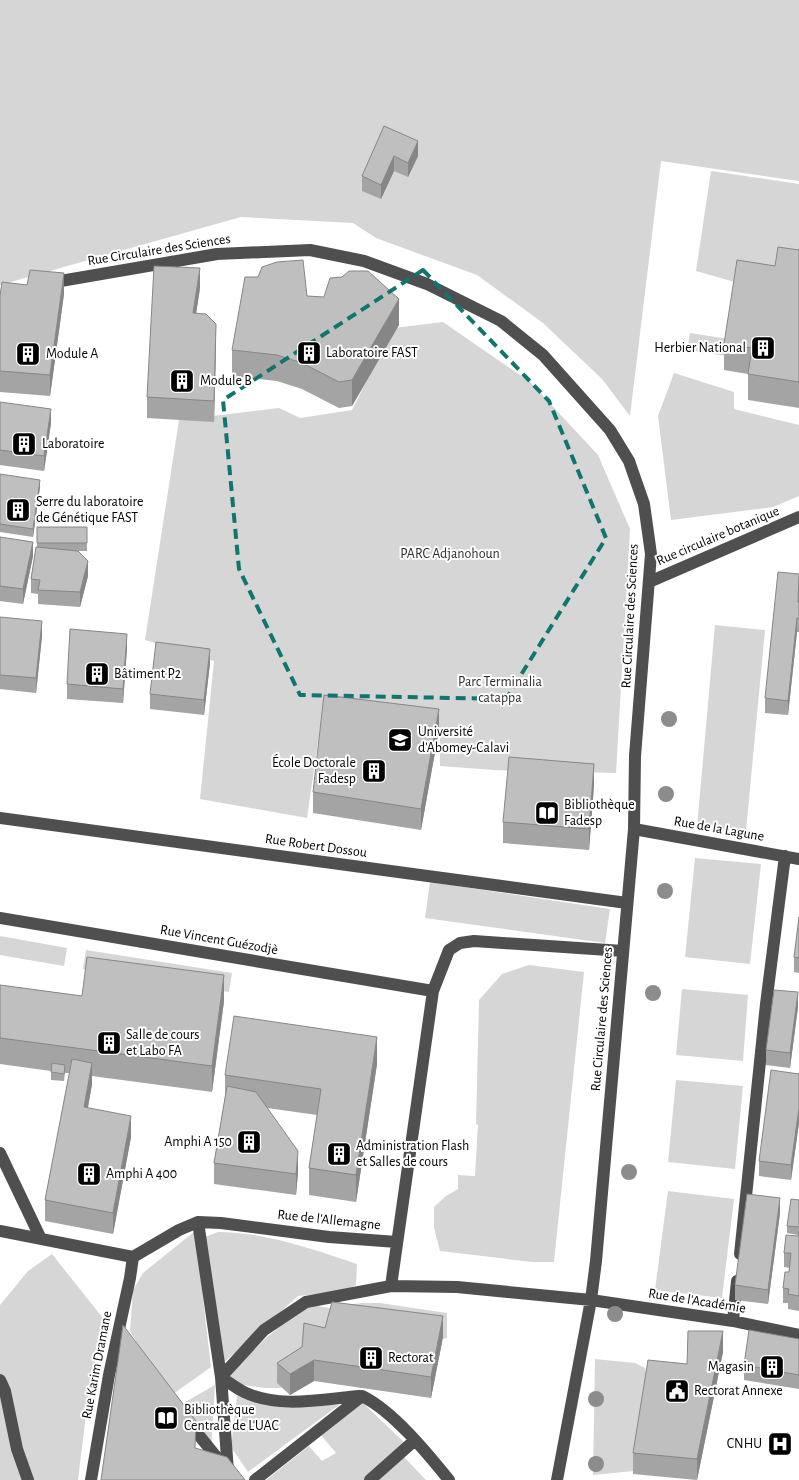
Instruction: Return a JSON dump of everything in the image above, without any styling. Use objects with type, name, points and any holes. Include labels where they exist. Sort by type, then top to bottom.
[{"type":"lane","name":"Rue Circulaire des Sciences","points":[[40,284],[217,254],[310,250],[364,261],[427,284],[500,321],[515,332],[543,355],[610,430],[629,461],[644,504],[651,554],[636,756],[634,829],[596,1261],[591,1300],[557,1480]]},
{"type":"lane","name":"Rue circulaire botanique","points":[[649,582],[799,517]]},
{"type":"lane","name":"Rue Robert Dossou","points":[[0,818],[627,903]]},
{"type":"lane","name":"Rue de la Lagune","points":[[634,829],[799,859]]},
{"type":"lane","points":[[733,1321],[765,1014],[785,856]]},
{"type":"lane","name":"Rue Vincent Guézodjè","points":[[0,918],[433,991]]},
{"type":"lane","name":"Rue de l'Allemagne","points":[[133,1257],[179,1230],[198,1222],[221,1223],[329,1237],[397,1242],[433,991],[449,950],[460,943],[474,941],[623,951]]},
{"type":"lane","points":[[0,1153],[41,1239]]},
{"type":"lane","points":[[198,1222],[221,1377],[232,1476]]},
{"type":"lane","points":[[0,1231],[133,1257]]},
{"type":"lane","points":[[392,1286],[397,1242]]},
{"type":"lane","name":"Rue Karim Dramane","points":[[91,1480],[133,1257]]},
{"type":"lane","name":"Rue de l'Académie","points":[[221,1377],[264,1330],[306,1302],[392,1286],[457,1287],[591,1300],[733,1321],[799,1335]]},
{"type":"lane","points":[[118,1331],[129,1347]]},
{"type":"lane","points":[[221,1377],[244,1392],[264,1399],[289,1402],[362,1396],[375,1402],[415,1440],[449,1480]]},
{"type":"lane","points":[[0,1380],[5,1391],[17,1449],[28,1480]]},
{"type":"lane","points":[[255,1480],[362,1396]]},
{"type":"lane","points":[[176,1407],[232,1476]]},
{"type":"lane","points":[[370,1480],[415,1440]]},
{"type":"highlighted area","points":[[423,270],[549,401],[606,538],[506,699],[300,695],[239,569],[223,400]]},
{"type":"green space","points":[[0,0],[799,0],[799,181],[661,161],[630,416],[602,379],[543,323],[477,275],[376,238],[353,223],[241,217],[0,285]]},
{"type":"green space","points":[[711,171],[799,184],[799,277],[738,283],[696,271]]},
{"type":"green space","name":"PARC Adjanohoun","points":[[443,322],[530,382],[598,455],[630,529],[616,773],[494,770],[440,766],[440,729],[322,714],[307,818],[200,799],[214,661],[145,640],[179,420],[279,408],[300,418],[352,410],[368,378],[386,329]]},
{"type":"green space","points":[[690,333],[729,339],[726,356],[687,350]]},
{"type":"green space","points":[[674,373],[734,392],[734,409],[799,425],[799,496],[773,507],[671,520],[658,416]]},
{"type":"green space","points":[[715,625],[765,630],[746,831],[697,827]]},
{"type":"green space","points":[[695,858],[761,864],[750,964],[685,957]]},
{"type":"green space","points":[[430,882],[610,909],[605,943],[425,918]]},
{"type":"green space","points":[[0,936],[67,948],[64,966],[0,955]]},
{"type":"green space","points":[[86,950],[232,973],[229,992],[83,969]]},
{"type":"green space","points":[[529,965],[584,972],[554,1262],[532,1262],[440,1251],[434,1228],[434,1207],[446,1196],[458,1189],[458,1175],[475,1176],[478,1125],[476,1124],[479,1000],[502,974]]},
{"type":"green space","points":[[682,989],[748,995],[743,1061],[676,1055]]},
{"type":"green space","points":[[676,1080],[743,1086],[735,1169],[668,1162]]},
{"type":"green space","points":[[668,1191],[734,1199],[722,1298],[655,1290]]},
{"type":"green space","points":[[195,1231],[211,1367],[169,1397],[130,1331],[133,1290],[143,1273]]},
{"type":"green space","points":[[218,1232],[271,1238],[306,1247],[357,1264],[356,1285],[346,1291],[298,1296],[221,1365],[205,1237]]},
{"type":"green space","points":[[52,1254],[106,1322],[89,1390],[78,1480],[0,1480],[0,1305],[28,1271]]},
{"type":"green space","points":[[361,1303],[380,1303],[447,1313],[447,1338],[443,1339],[442,1337],[278,1383],[282,1388],[264,1388],[236,1384],[229,1374],[266,1338],[300,1310],[312,1305],[329,1308]]},
{"type":"green space","points":[[595,1359],[635,1363],[645,1368],[648,1381],[634,1471],[593,1475]]},
{"type":"green space","points":[[215,1385],[211,1450],[178,1406]]},
{"type":"green space","points":[[237,1396],[287,1405],[339,1405],[248,1472],[231,1447]]},
{"type":"green space","points":[[363,1403],[406,1444],[367,1480],[266,1480],[309,1446],[322,1461],[336,1453],[320,1434]]},
{"type":"green space","points":[[403,1456],[426,1480],[377,1480]]},
{"type":"building","points":[[384,126],[418,141],[408,163],[394,156],[381,185],[362,176]]},
{"type":"building","name":"Herbier National","points":[[778,247],[799,250],[799,382],[748,374],[752,348],[724,344],[737,260],[775,266]]},
{"type":"building","name":"Laboratoire FAST","points":[[303,260],[307,296],[324,297],[330,278],[342,277],[349,271],[368,271],[399,299],[352,380],[339,382],[302,363],[277,355],[232,350],[245,277],[258,277],[262,267],[277,262]]},
{"type":"building","name":"Module B","points":[[154,266],[200,268],[193,313],[206,314],[216,324],[214,401],[147,397]]},
{"type":"building","name":"Module A","points":[[30,270],[64,273],[50,375],[0,371],[0,296],[2,282],[27,285]]},
{"type":"building","name":"Laboratoire","points":[[0,402],[51,409],[44,456],[0,450]]},
{"type":"building","name":"Serre du laboratoire de Génétique FAST","points":[[0,474],[40,480],[33,529],[0,524]]},
{"type":"building","points":[[37,527],[87,527],[87,543],[37,543]]},
{"type":"building","points":[[0,537],[33,542],[23,589],[0,586]]},
{"type":"building","points":[[36,547],[78,551],[88,561],[80,592],[38,590],[40,580],[31,579]]},
{"type":"building","points":[[778,572],[799,574],[799,618],[797,618],[788,701],[765,698]]},
{"type":"building","points":[[0,617],[42,621],[36,678],[0,675]]},
{"type":"building","name":"Bâtiment P2","points":[[70,629],[127,634],[123,689],[67,684]]},
{"type":"building","points":[[156,642],[210,649],[204,700],[150,694]]},
{"type":"building","name":"École Doctorale Fadesp","points":[[324,695],[439,709],[421,809],[313,792]]},
{"type":"building","points":[[509,757],[594,764],[589,829],[503,822]]},
{"type":"building","points":[[799,917],[799,958],[794,957]]},
{"type":"building","name":"Salle de cours et Labo FA","points":[[87,957],[224,975],[212,1066],[0,1038],[0,985],[82,996]]},
{"type":"building","points":[[774,990],[798,992],[790,1053],[766,1050]]},
{"type":"building","name":"Administration Flash et Salles de cours","points":[[234,1016],[377,1037],[356,1175],[309,1168],[321,1089],[225,1075]]},
{"type":"building","name":"Amphi A 400","points":[[72,1059],[92,1063],[84,1107],[131,1116],[113,1213],[45,1200]]},
{"type":"building","points":[[52,1063],[65,1065],[64,1074],[51,1072]]},
{"type":"building","points":[[771,1070],[799,1074],[799,1108],[791,1165],[759,1161]]},
{"type":"building","name":"Amphi A 150","points":[[227,1086],[256,1092],[298,1151],[296,1174],[214,1163]]},
{"type":"building","points":[[747,1194],[780,1198],[768,1290],[735,1285]]},
{"type":"building","points":[[791,1199],[799,1200],[799,1227],[787,1226]]},
{"type":"building","points":[[799,1231],[799,1296],[788,1294],[789,1289],[783,1288],[785,1272],[789,1272],[791,1253],[784,1253],[786,1235],[798,1236]]},
{"type":"building","points":[[332,1302],[443,1316],[431,1377],[314,1360],[290,1374],[277,1363],[302,1347],[304,1323],[325,1328]]},
{"type":"building","points":[[123,1325],[196,1421],[195,1448],[227,1457],[245,1480],[101,1480]]},
{"type":"building","points":[[749,1330],[799,1339],[799,1375],[744,1365]]},
{"type":"building","name":"Rectorat Annexe","points":[[688,1331],[723,1331],[697,1459],[633,1453],[648,1360],[687,1364]]},
{"type":"place","name":"Herbier National","points":[[763,348]]},
{"type":"place","name":"Laboratoire FAST","points":[[309,353]]},
{"type":"place","name":"Module A","points":[[28,354]]},
{"type":"place","name":"Module B","points":[[182,381]]},
{"type":"place","name":"Laboratoire","points":[[24,444]]},
{"type":"place","name":"Serre du laboratoire de Génétique FAST","points":[[18,510]]},
{"type":"place","name":"Bâtiment P2","points":[[97,674]]},
{"type":"place","name":"Université d'Abomey-Calavi","points":[[400,740]]},
{"type":"place","name":"École Doctorale Fadesp","points":[[374,771]]},
{"type":"place","name":"Bibliothèque Fadesp","points":[[547,813]]},
{"type":"place","name":"Salle de cours et Labo FA","points":[[109,1043]]},
{"type":"place","name":"Amphi A 150","points":[[249,1142]]},
{"type":"place","name":"Administration Flash et Salles de cours","points":[[339,1154]]},
{"type":"place","name":"Amphi A 400","points":[[89,1174]]},
{"type":"place","name":"Rectorat","points":[[371,1358]]},
{"type":"place","name":"Magasin","points":[[772,1367]]},
{"type":"place","name":"Rectorat Annexe","points":[[677,1391]]},
{"type":"place","name":"Bibliothèque Centrale de L'UAC","points":[[166,1418]]},
{"type":"place","name":"CNHU","points":[[780,1444]]},
{"type":"park label","name":"Parc Terminalia catappa","points":[[500,690]]}]
